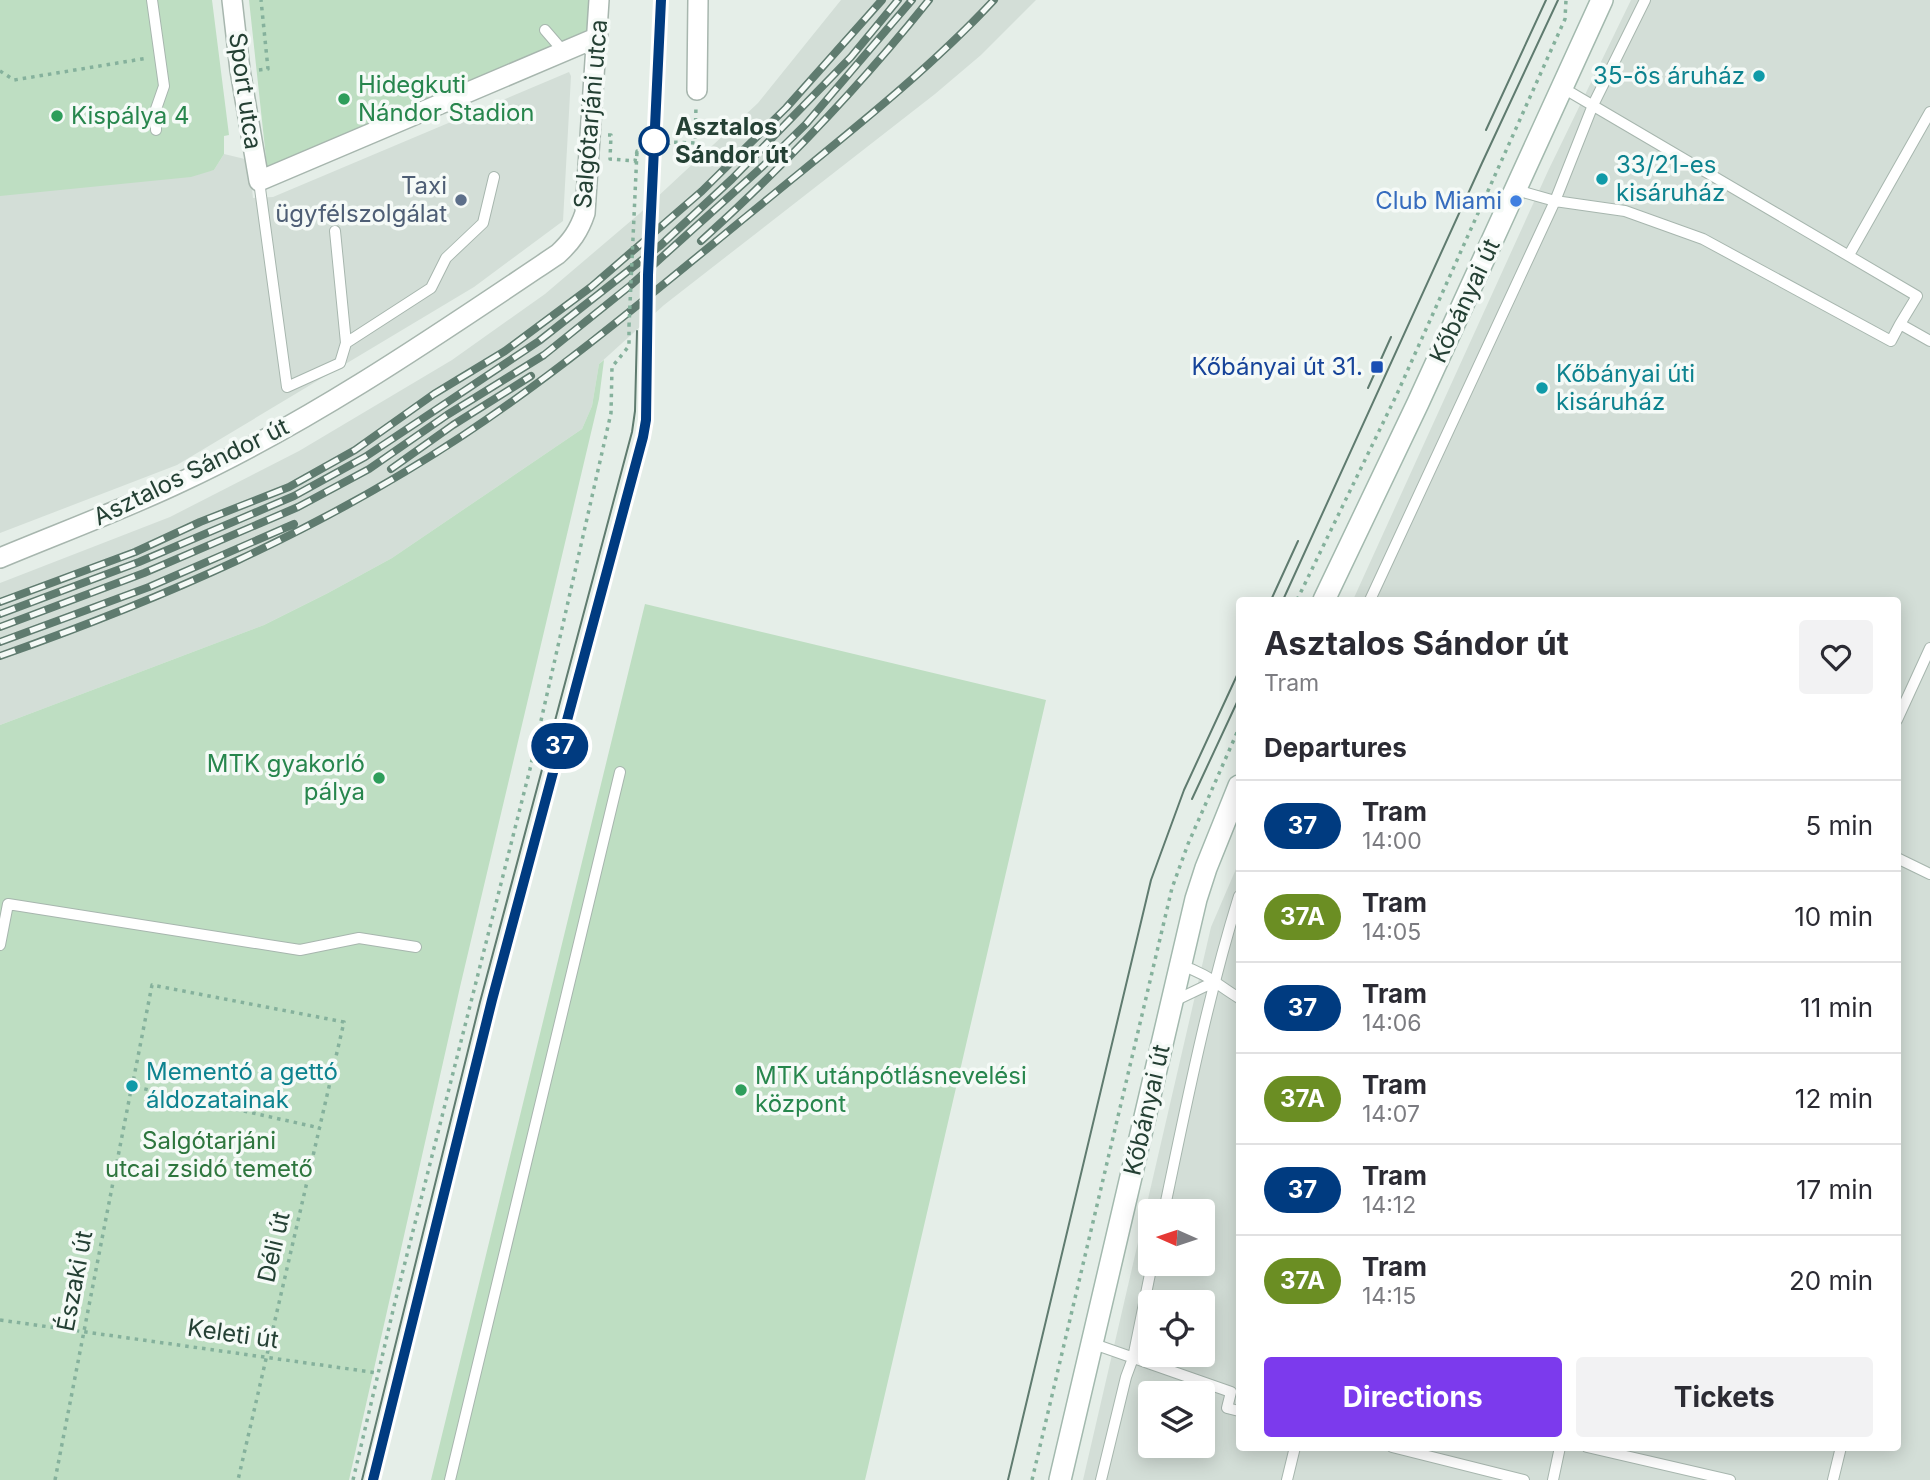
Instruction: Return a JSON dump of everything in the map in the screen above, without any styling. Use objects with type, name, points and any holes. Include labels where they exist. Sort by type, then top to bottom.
[{"type":"main road","name":"Kőbányai út","points":[[1325,597],[1602,0]]},
{"type":"main road","name":"Kőbányai út","points":[[1060,1480],[1180,965],[1206,868],[1236,793]]},
{"type":"street","name":"Sport utca","points":[[232,0],[240,70],[259,181]]},
{"type":"street","name":"Salgótarjáni utca","points":[[580,229],[587,197],[599,0]]},
{"type":"street","points":[[697,90],[698,0]]},
{"type":"street","points":[[259,181],[598,37]]},
{"type":"street","name":"Asztalos Sándor út","points":[[0,558],[183,481],[283,429],[446,330],[558,254],[580,229]]},
{"type":"lane","points":[[152,0],[164,86],[156,109],[156,130]]},
{"type":"lane","points":[[1371,597],[1555,201],[1593,105],[1645,0]]},
{"type":"lane","points":[[545,30],[564,52]]},
{"type":"lane","points":[[1516,190],[1555,201],[1625,211],[1703,239],[1891,341],[1916,296],[1563,88]]},
{"type":"lane","points":[[1849,255],[1930,112]]},
{"type":"lane","points":[[346,343],[431,288],[446,258],[483,223],[494,177]]},
{"type":"lane","points":[[259,181],[287,387],[340,363],[346,343],[335,231]]},
{"type":"lane","points":[[1900,324],[1930,341]]},
{"type":"lane","points":[[1901,711],[1930,648]]},
{"type":"lane","points":[[450,1480],[620,772]]},
{"type":"lane","points":[[1901,861],[1930,874]]},
{"type":"lane","points":[[0,945],[8,904],[300,950],[359,938],[416,947]]},
{"type":"lane","points":[[1167,1199],[1225,939],[1236,905]]},
{"type":"lane","points":[[1180,965],[1198,971],[1236,996]]},
{"type":"lane","points":[[1172,1003],[1216,981]]},
{"type":"lane","points":[[1101,1480],[1133,1358],[1150,1276]]},
{"type":"lane","points":[[1091,1343],[1109,1347],[1231,1392],[1227,1408],[1236,1410]]},
{"type":"lane","points":[[1287,1480],[1294,1451]]},
{"type":"lane","points":[[1408,1451],[1524,1480]]},
{"type":"lane","points":[[1553,1480],[1559,1451]]},
{"type":"lane","points":[[1604,1451],[1730,1480]]},
{"type":"lane","points":[[1833,1480],[1840,1451]]},
{"type":"path","points":[[261,0],[268,69]]},
{"type":"path","points":[[1298,597],[1398,394],[1565,19],[1566,0]]},
{"type":"path","points":[[0,71],[14,80],[161,57]]},
{"type":"path","points":[[637,151],[660,150],[671,142],[695,143],[697,90]]},
{"type":"path","points":[[611,135],[610,159],[635,161],[637,151]]},
{"type":"path","points":[[353,1480],[530,769],[611,412],[612,367],[629,346],[637,151]]},
{"type":"path","points":[[1032,1480],[1172,888],[1188,844],[1236,735]]},
{"type":"path","name":"Északi út","points":[[55,1480],[152,985],[344,1021]]},
{"type":"path","name":"Déli út","points":[[238,1480],[344,1021]]},
{"type":"path","points":[[133,1086],[320,1128]]},
{"type":"path","name":"Keleti út","points":[[0,1320],[378,1373]]},
{"type":"shaded area","points":[[841,0],[1036,0],[981,55],[935,94],[664,305],[599,364],[592,406],[582,429],[392,558],[328,593],[264,625],[0,725],[0,583],[170,517],[299,451],[452,360],[545,294],[639,214],[758,103]]},
{"type":"shaded area","points":[[1631,0],[1930,0],[1930,1480],[1083,1480],[1138,1242],[1138,1276],[1215,1276],[1215,1199],[1148,1199],[1211,927],[1236,869],[1236,1451],[1901,1451],[1901,597],[1354,597],[1548,171]]},
{"type":"shaded area","points":[[569,72],[571,76],[563,221],[474,287],[177,465],[0,533],[0,195],[214,170],[224,154],[249,160],[253,198],[273,197]]},
{"type":"green space","points":[[0,0],[212,0],[229,135],[224,136],[224,154],[214,170],[191,177],[0,196]]},
{"type":"green space","name":"Hidegkuti Nándor Stadion","points":[[249,0],[590,0],[588,32],[267,167]]},
{"type":"green space","name":"Salgótarjáni utcai zsidó temető","points":[[604,360],[599,399],[460,987],[349,1480],[0,1480],[0,725],[264,625],[392,558],[582,429],[592,406],[599,364]]},
{"type":"green space","name":"MTK utánpótlásnevelési központ","points":[[645,604],[1046,700],[865,1480],[431,1480]]},
{"type":"tram line","points":[[373,1480],[492,1000],[643,437],[646,420],[647,323],[661,0]]},
{"type":"tram line","name":"37","points":[[373,1480],[492,1000],[643,437],[648,386],[652,155],[661,0]]},
{"type":"tram line","points":[[1486,130],[1546,0]]},
{"type":"tram line","points":[[1284,597],[1558,0]]},
{"type":"tram line","points":[[362,1480],[480,1002],[632,432],[637,331]]},
{"type":"tram line","points":[[1368,388],[1391,337]]},
{"type":"tram line","points":[[1272,597],[1298,541]]},
{"type":"tram line","points":[[1008,1480],[1151,880],[1184,790],[1236,677]]},
{"type":"tram line","points":[[1192,799],[1236,704]]},
{"type":"railway","points":[[0,602],[135,552],[200,522],[289,487],[355,450],[434,394],[505,351],[591,287],[702,191],[786,108],[882,0]]},
{"type":"railway","points":[[0,614],[139,562],[294,496],[365,457],[539,341],[661,245],[732,179],[851,57],[898,0]]},
{"type":"railway","points":[[0,627],[144,573],[298,507],[369,469],[447,415],[544,355],[631,285],[763,166],[806,124],[912,0]]},
{"type":"railway","points":[[701,241],[820,125],[876,64],[929,0]]},
{"type":"railway","points":[[0,656],[120,611],[238,560],[352,502],[462,436],[501,410],[613,325],[849,133],[938,55],[994,0]]},
{"type":"railway","points":[[391,469],[453,425],[531,376]]},
{"type":"railway","points":[[0,642],[149,587],[294,524]]},
{"type":"place","name":"35-ös áruház","points":[[1759,76]]},
{"type":"place","name":"Hidegkuti Nándor Stadion","points":[[344,99]]},
{"type":"place","name":"Kispálya 4","points":[[57,116]]},
{"type":"place","name":"Asztalos Sándor út","points":[[654,141]]},
{"type":"place","name":"33/21-es kisáruház","points":[[1602,179]]},
{"type":"place","name":"Taxi ügyfélszolgálat","points":[[461,200]]},
{"type":"place","name":"Club Miami","points":[[1516,201]]},
{"type":"place","name":"Kőbányai út 31.","points":[[1377,367]]},
{"type":"place","name":"Kőbányai úti kisáruház","points":[[1542,388]]},
{"type":"place","name":"MTK gyakorló pálya","points":[[379,778]]},
{"type":"place","name":"Mementó a gettó áldozatainak","points":[[132,1086]]},
{"type":"place","name":"MTK utánpótlásnevelési központ","points":[[741,1090]]}]
